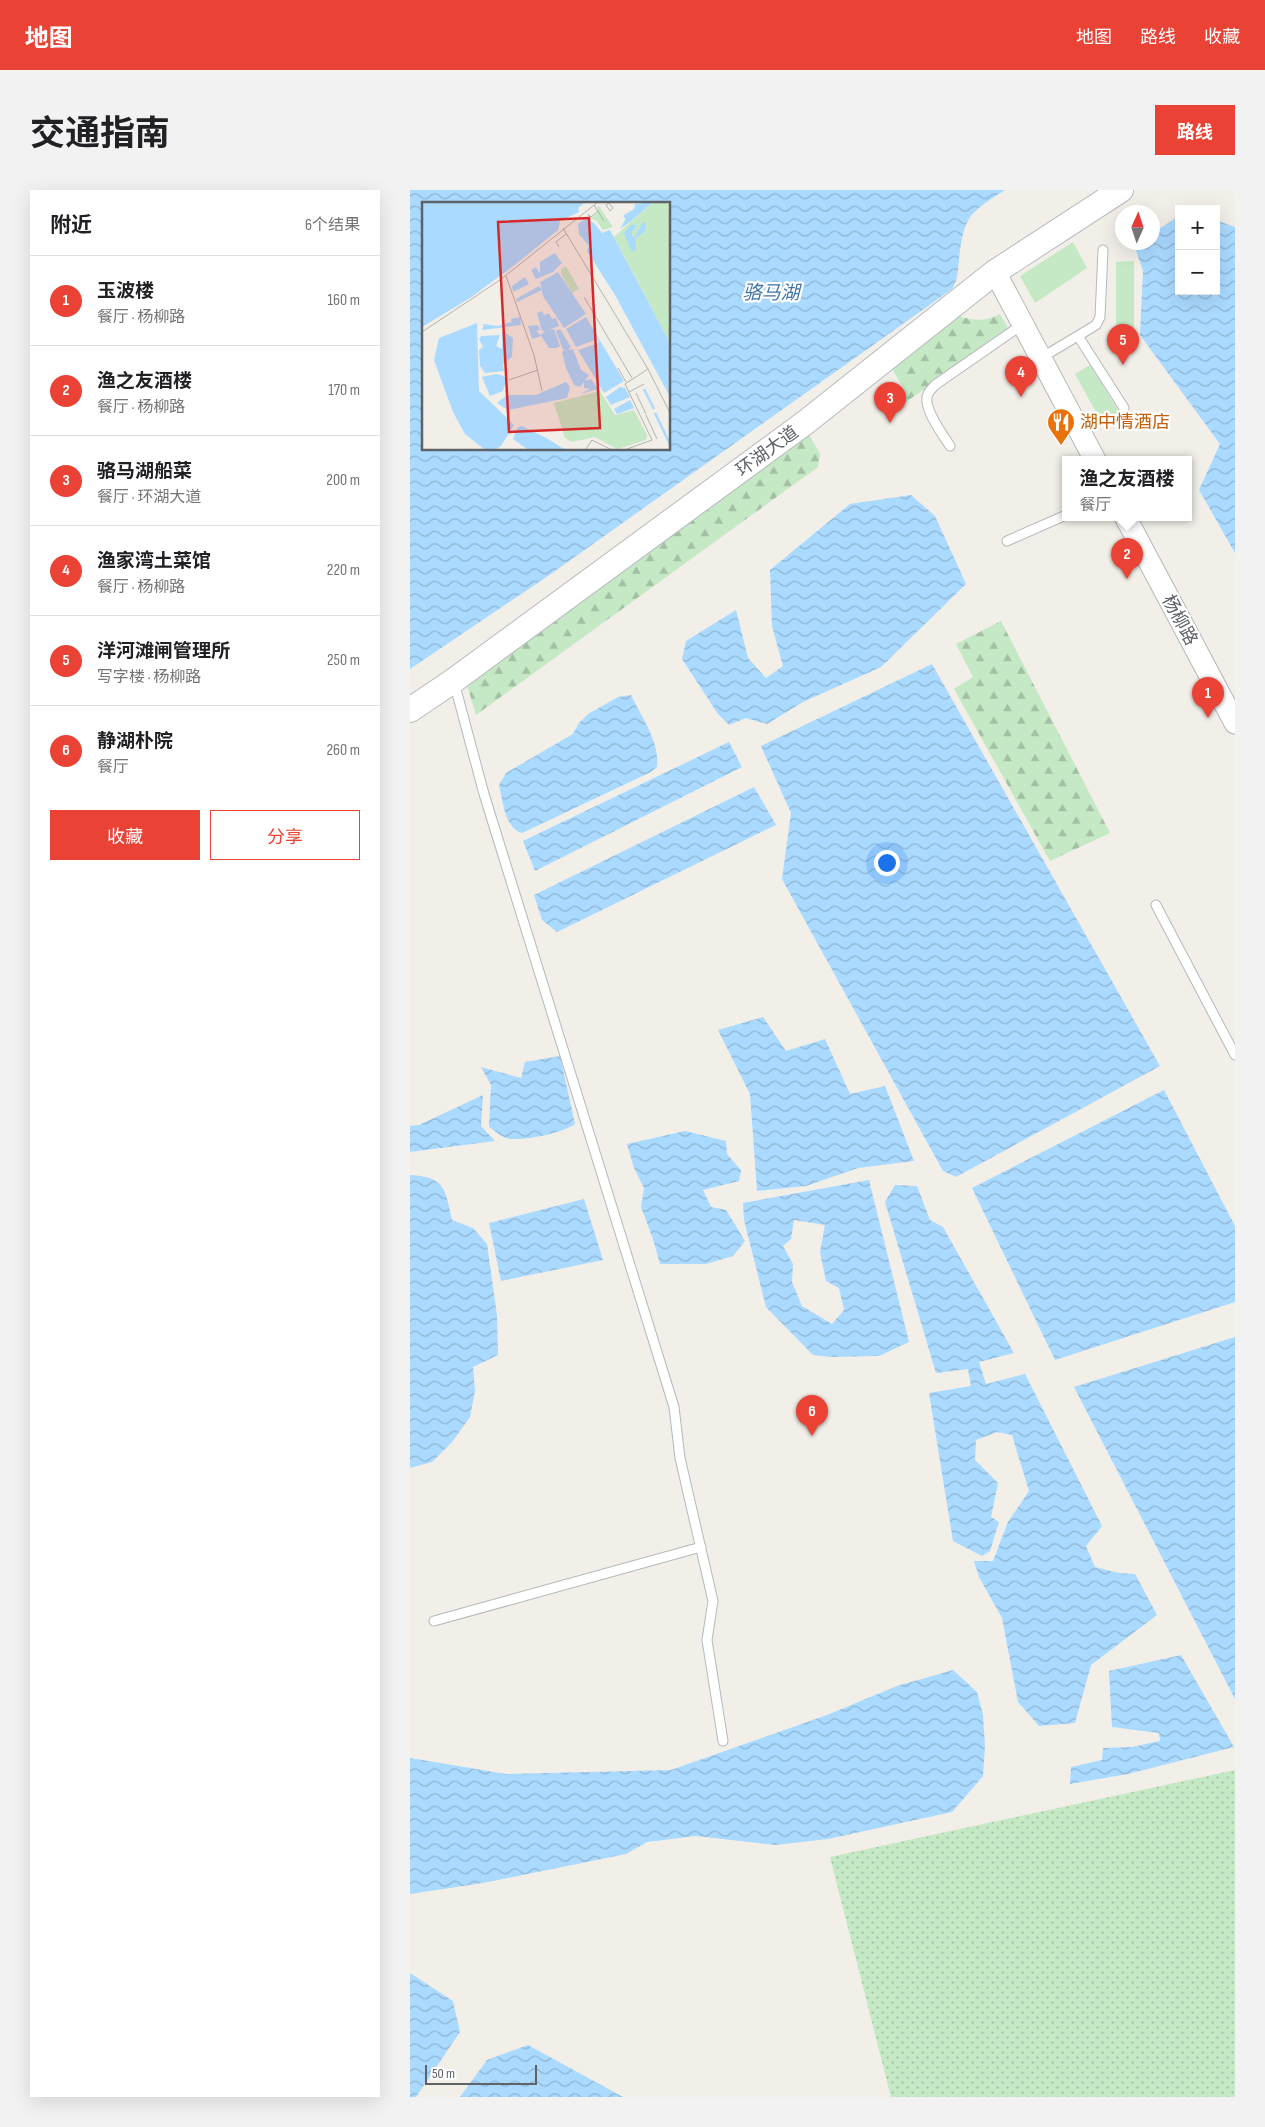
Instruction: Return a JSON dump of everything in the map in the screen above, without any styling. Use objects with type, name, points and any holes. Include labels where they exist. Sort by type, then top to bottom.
[{"type":"main road","name":"环湖大道","points":[[410,710],[454,681],[806,422],[995,272],[1122,190]]},
{"type":"street","points":[[995,272],[1093,456]]},
{"type":"street","name":"杨柳路","points":[[1128,521],[1235,723]]},
{"type":"lane","points":[[1041,359],[1096,324],[1100,317],[1103,250]]},
{"type":"lane","points":[[950,446],[930,411],[926,399],[928,392],[943,379],[1023,324]]},
{"type":"lane","points":[[1078,336],[1124,408]]},
{"type":"lane","points":[[1007,541],[1062,517]]},
{"type":"lane","points":[[454,681],[487,803],[674,1407],[680,1458],[714,1601],[707,1640],[723,1741]]},
{"type":"lane","points":[[1156,905],[1235,1055]]},
{"type":"lane","points":[[434,1621],[701,1547]]},
{"type":"green space","points":[[1073,242],[1087,268],[1035,303],[1020,276]]},
{"type":"green space","points":[[1134,261],[1134,329],[1130,351],[1125,343],[1119,347],[1110,333],[1116,328],[1116,262]]},
{"type":"green space","points":[[1000,314],[1009,330],[903,404],[897,393],[904,389],[891,367],[956,315],[978,320]]},
{"type":"green space","points":[[1090,365],[1119,412],[1102,423],[1075,374]]},
{"type":"green space","points":[[807,431],[820,454],[818,467],[476,715],[466,682]]},
{"type":"green space","points":[[1001,621],[1110,833],[1050,861],[954,689],[973,677],[956,644]]},
{"type":"green space","points":[[1235,1770],[1235,2097],[891,2097],[830,1857]]},
{"type":"water","name":"骆马湖","points":[[410,190],[1005,190],[983,204],[966,224],[957,278],[952,289],[548,576],[410,669]]},
{"type":"water","points":[[1175,219],[1175,295],[1220,295],[1220,221],[1235,227],[1235,553],[1199,490],[1220,444],[1140,335],[1143,271],[1136,250],[1160,250],[1160,228]]},
{"type":"water","points":[[911,495],[935,516],[966,584],[881,667],[803,702],[767,724],[746,718],[729,725],[718,714],[682,659],[686,641],[736,610],[748,658],[766,678],[783,666],[772,626],[770,570],[850,504]]},
{"type":"water","points":[[932,664],[1160,1066],[956,1177],[943,1171],[782,879],[791,813],[761,746]]},
{"type":"water","points":[[631,695],[653,739],[656,748],[657,767],[651,772],[522,833],[516,830],[505,813],[499,785],[506,773],[573,734],[579,723],[588,714],[618,697]]},
{"type":"water","points":[[729,742],[742,767],[535,871],[523,841]]},
{"type":"water","points":[[754,787],[776,825],[557,932],[542,920],[534,895]]},
{"type":"water","points":[[763,1017],[786,1051],[825,1039],[850,1094],[885,1086],[914,1161],[858,1168],[806,1186],[757,1191],[750,1094],[718,1030]]},
{"type":"water","points":[[560,1056],[575,1124],[561,1131],[521,1139],[506,1138],[489,1127],[491,1085],[481,1067],[521,1078],[525,1062]]},
{"type":"water","points":[[1164,1090],[1235,1226],[1235,1302],[1055,1360],[972,1188]]},
{"type":"water","points":[[483,1095],[481,1126],[495,1141],[410,1152],[410,1126],[419,1125]]},
{"type":"water","points":[[685,1131],[726,1141],[727,1154],[741,1170],[739,1181],[703,1190],[711,1207],[726,1210],[745,1241],[733,1256],[706,1264],[660,1264],[641,1207],[644,1188],[634,1168],[627,1144]]},
{"type":"water","points":[[410,1175],[422,1176],[437,1182],[442,1187],[448,1200],[452,1220],[473,1228],[487,1244],[497,1315],[498,1355],[473,1367],[475,1391],[470,1417],[452,1442],[432,1462],[410,1468]]},
{"type":"water","points":[[869,1180],[909,1342],[879,1356],[831,1357],[813,1355],[766,1307],[744,1220],[743,1203]],"holes":[[[794,1220],[825,1225],[820,1252],[826,1281],[839,1288],[844,1310],[832,1324],[802,1306],[792,1282],[793,1264],[783,1246],[791,1239]]]},
{"type":"water","points":[[895,1185],[917,1186],[930,1220],[943,1227],[1014,1353],[979,1362],[986,1384],[1025,1374],[1102,1526],[1086,1546],[1095,1567],[1119,1573],[1135,1574],[1157,1615],[1091,1665],[1075,1723],[1039,1726],[1018,1702],[1002,1618],[979,1577],[974,1561],[993,1561],[1008,1522],[1029,1491],[1012,1435],[997,1432],[976,1440],[975,1460],[998,1483],[991,1517],[999,1522],[990,1551],[982,1556],[953,1541],[929,1393],[971,1386],[968,1369],[936,1373],[885,1202]]},
{"type":"water","points":[[584,1199],[603,1260],[501,1281],[489,1223]]},
{"type":"water","points":[[1235,1337],[1235,1699],[1074,1387]]},
{"type":"water","points":[[1181,1655],[1234,1747],[1128,1774],[1070,1784],[1071,1767],[1102,1760],[1103,1748],[1132,1747],[1160,1741],[1159,1733],[1112,1727],[1109,1671]]},
{"type":"water","points":[[953,1670],[977,1692],[983,1715],[985,1746],[983,1776],[952,1812],[828,1839],[775,1845],[696,1836],[647,1842],[626,1854],[483,1883],[410,1894],[410,1758],[506,1774],[671,1770],[827,1715],[897,1686]]},
{"type":"water","points":[[410,1973],[453,2001],[460,2032],[416,2097],[410,2097]]},
{"type":"water","points":[[528,2045],[623,2097],[460,2097],[487,2060]]},
{"type":"place","name":"洋河滩闸管理所","points":[[1123,365]]},
{"type":"place","name":"渔家湾土菜馆","points":[[1021,397]]},
{"type":"place","name":"骆马湖船菜","points":[[890,423]]},
{"type":"place","name":"湖中情酒店","points":[[1061,446]]},
{"type":"place","name":"渔之友酒楼","points":[[1127,579]]},
{"type":"place","name":"玉波楼","points":[[1208,718]]},
{"type":"place","name":"静湖朴院","points":[[812,1436]]}]
